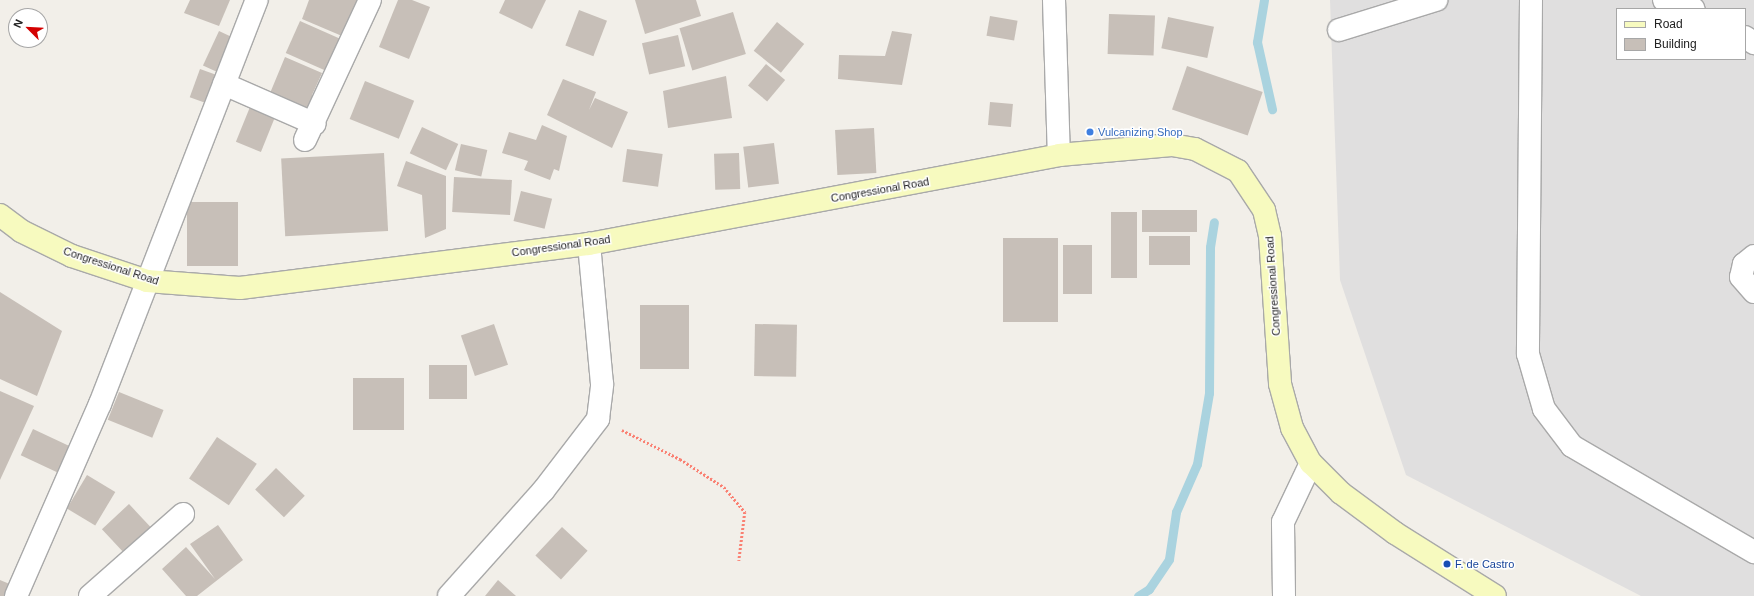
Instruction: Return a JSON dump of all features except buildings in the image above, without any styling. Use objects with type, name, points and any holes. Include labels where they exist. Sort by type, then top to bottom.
[{"type":"main road","name":"Congressional Road","points":[[0,215],[21,231],[72,256],[147,281],[240,288],[589,244],[1060,155],[1172,145],[1217,157],[1248,182],[1264,210],[1270,236],[1280,384],[1292,428],[1311,463],[1341,493],[1395,533],[1495,596]]},
{"type":"street","points":[[16,596],[100,404],[257,0]]},
{"type":"street","points":[[224,84],[310,132],[370,0]]},
{"type":"street","points":[[1054,0],[1060,155]]},
{"type":"street","points":[[1339,30],[1436,0]]},
{"type":"street","points":[[1531,0],[1528,354],[1544,409],[1572,446],[1754,552]]},
{"type":"street","points":[[1664,0],[1691,8]]},
{"type":"street","points":[[449,596],[543,491],[598,419],[602,384],[589,244]]},
{"type":"street","points":[[1754,256],[1744,264],[1741,277],[1754,292]]},
{"type":"street","points":[[1284,596],[1283,522],[1311,463]]},
{"type":"street","points":[[90,596],[183,514]]},
{"type":"path","points":[[598,419],[680,459],[724,487],[745,512],[739,561]]},
{"type":"shaded area","points":[[1330,0],[1754,0],[1754,596],[1641,596],[1406,475],[1340,280]]},
{"type":"waterway","points":[[1264,0],[1257,42],[1272,109]]},
{"type":"waterway","points":[[1138,596],[1149,589],[1169,559],[1176,512],[1197,464],[1209,393],[1210,247],[1214,222]]},
{"type":"place","name":"Vulcanizing Shop","points":[[1090,132]]},
{"type":"place","name":"F. de Castro","points":[[1447,564]]}]
